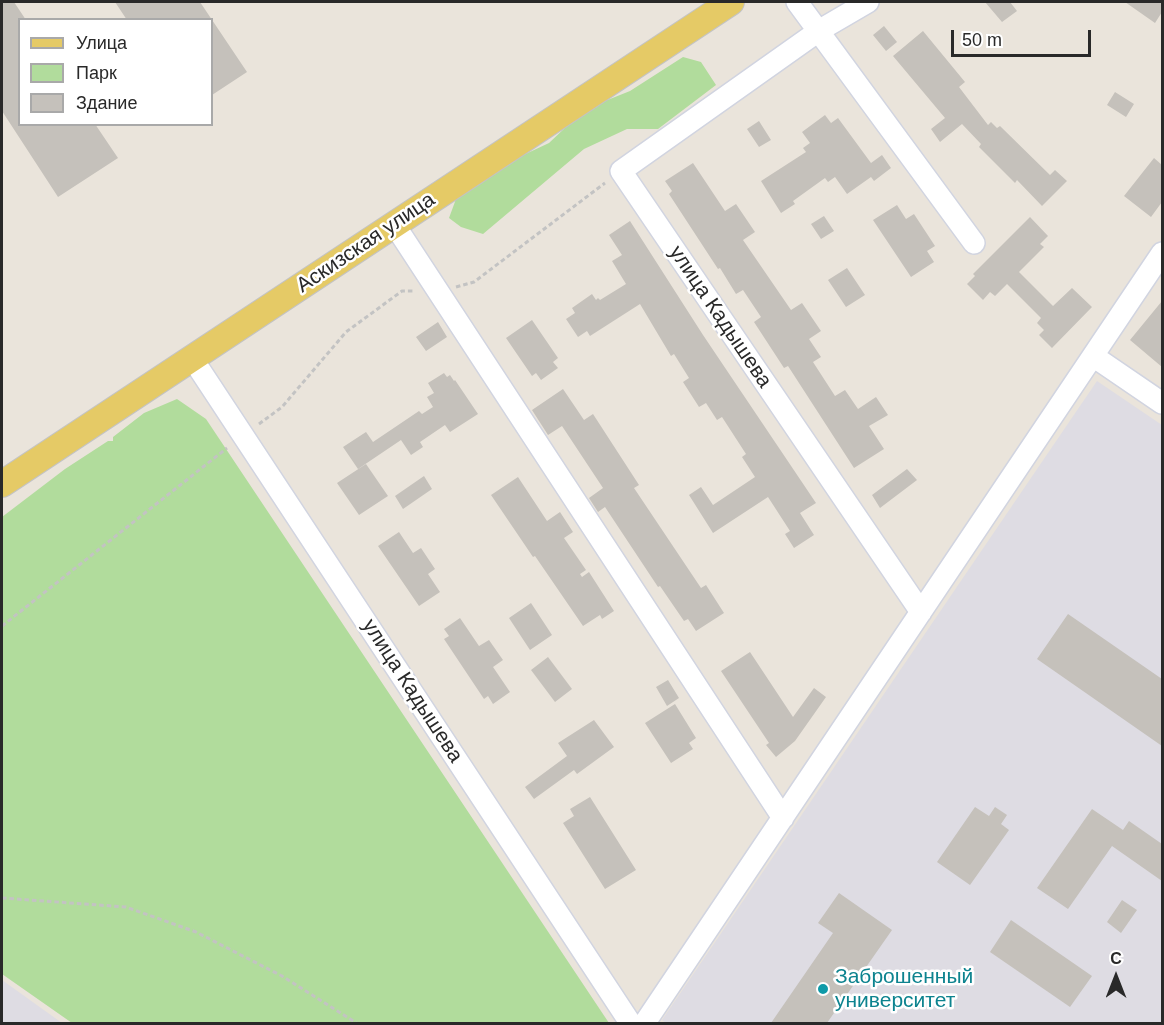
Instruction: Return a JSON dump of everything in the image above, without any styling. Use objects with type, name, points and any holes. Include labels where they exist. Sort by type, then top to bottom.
[{"type":"main road","name":"Аскизская улица","points":[[2,484],[731,2]]},
{"type":"street","points":[[797,2],[820,30],[974,243]]},
{"type":"street","points":[[621,171],[820,30],[868,2]]},
{"type":"street","name":"улица Кадышева","points":[[621,171],[921,612]]},
{"type":"street","points":[[394,224],[783,818]]},
{"type":"street","points":[[644,1023],[1162,253]]},
{"type":"street","points":[[1094,356],[1162,403]]},
{"type":"street","name":"улица Кадышева","points":[[192,358],[631,1023]]},
{"type":"path","points":[[2,626],[243,435],[282,407],[345,332],[383,304],[402,291],[439,292],[474,282],[621,171]]},
{"type":"path","points":[[2,898],[126,907],[196,932],[282,976],[358,1023]]},
{"type":"shaded area","points":[[1097,381],[1162,425],[1162,1023],[667,1024],[662,1020]]},
{"type":"shaded area","points":[[2,980],[62,1023],[2,1023]]},
{"type":"green space","points":[[683,57],[701,62],[716,85],[658,129],[627,129],[584,149],[483,234],[461,227],[449,218],[456,199],[517,158],[549,143],[585,109],[630,91]]},
{"type":"green space","points":[[177,399],[206,419],[609,1023],[72,1023],[2,974],[2,517],[65,469],[108,441],[113,441],[113,437],[144,413]]},
{"type":"building","points":[[2,2],[14,2],[25,18],[18,18],[18,126],[96,126],[118,158],[58,197],[2,111]]},
{"type":"building","points":[[115,2],[200,2],[211,18],[126,18]]},
{"type":"building","points":[[985,2],[1010,2],[1017,11],[1002,22]]},
{"type":"building","points":[[1125,2],[1162,2],[1162,12],[1155,23]]},
{"type":"building","points":[[213,21],[247,72],[213,94]]},
{"type":"building","points":[[884,26],[897,42],[886,51],[873,35]]},
{"type":"building","points":[[923,31],[965,82],[959,87],[988,125],[991,122],[997,128],[1000,126],[1050,175],[1055,170],[1067,181],[1042,206],[1017,180],[1015,183],[979,147],[981,144],[962,124],[940,142],[931,129],[945,118],[893,56]]},
{"type":"building","points":[[1115,92],[1134,104],[1126,117],[1107,105]]},
{"type":"building","points":[[825,115],[831,123],[838,118],[871,163],[882,155],[891,168],[874,181],[871,177],[847,194],[835,177],[828,182],[825,178],[793,201],[795,204],[781,213],[761,181],[806,152],[803,148],[810,143],[802,132]]},
{"type":"building","points":[[759,121],[771,140],[759,147],[747,129]]},
{"type":"building","points":[[1154,158],[1162,165],[1162,202],[1151,217],[1124,196]]},
{"type":"building","points":[[693,163],[725,211],[736,204],[755,232],[743,240],[791,310],[802,303],[821,331],[809,339],[821,357],[813,362],[835,396],[845,390],[858,409],[876,397],[888,415],[869,426],[884,449],[854,468],[788,366],[784,368],[754,322],[761,317],[743,290],[736,294],[669,194],[672,191],[665,181]]},
{"type":"building","points":[[897,205],[906,219],[914,214],[935,246],[927,251],[934,262],[911,277],[873,220]]},
{"type":"building","points":[[824,216],[834,231],[821,239],[811,224]]},
{"type":"building","points":[[1030,217],[1048,236],[1040,244],[1044,247],[1019,272],[1053,306],[1072,288],[1092,307],[1052,348],[1039,335],[1044,330],[1037,323],[1041,318],[1007,284],[995,296],[990,292],[983,300],[967,284],[975,276],[973,274]]},
{"type":"building","points":[[630,221],[703,335],[816,503],[800,513],[814,535],[794,548],[785,534],[790,531],[768,497],[713,533],[689,495],[701,487],[713,505],[755,477],[742,457],[746,454],[722,417],[717,420],[706,403],[699,407],[683,382],[689,378],[674,354],[671,356],[640,304],[590,336],[587,331],[578,337],[566,319],[575,313],[572,308],[592,294],[596,300],[598,298],[600,300],[626,284],[612,261],[622,255],[609,235]]},
{"type":"building","points":[[847,268],[865,295],[846,307],[828,280]]},
{"type":"building","points":[[1162,301],[1162,367],[1130,340]]},
{"type":"building","points":[[532,320],[558,358],[553,362],[558,368],[541,380],[536,373],[532,376],[506,338]]},
{"type":"building","points":[[438,322],[447,337],[426,351],[416,337]]},
{"type":"building","points":[[444,373],[455,380],[478,414],[450,432],[445,425],[420,442],[423,447],[411,455],[401,440],[358,469],[343,447],[366,432],[373,442],[419,411],[422,414],[433,407],[427,397],[434,393],[428,383]]},
{"type":"building","points":[[563,389],[584,420],[593,414],[639,485],[634,488],[701,588],[706,585],[724,613],[696,631],[688,619],[684,621],[660,586],[658,587],[605,507],[598,512],[589,498],[603,488],[562,426],[548,435],[532,410]]},
{"type":"building","points":[[366,464],[388,496],[359,515],[337,483]]},
{"type":"building","points":[[907,469],[917,480],[880,508],[872,495]]},
{"type":"building","points":[[424,476],[432,489],[403,509],[395,496]]},
{"type":"building","points":[[518,477],[547,521],[560,512],[573,532],[564,538],[586,570],[580,574],[582,577],[589,572],[614,611],[602,619],[600,615],[583,626],[491,495]]},
{"type":"building","points":[[399,532],[413,553],[421,548],[435,569],[428,574],[440,592],[419,606],[378,546]]},
{"type":"building","points":[[531,603],[552,635],[530,650],[509,618]]},
{"type":"building","points":[[1068,614],[1162,679],[1162,746],[1037,659]]},
{"type":"building","points":[[460,618],[479,646],[489,640],[503,660],[493,667],[510,692],[493,704],[488,696],[484,699],[444,639],[449,636],[444,629]]},
{"type":"building","points":[[750,652],[793,717],[814,688],[826,697],[795,741],[776,757],[766,745],[769,743],[721,671]]},
{"type":"building","points":[[548,657],[572,689],[555,702],[531,670]]},
{"type":"building","points":[[668,680],[679,698],[667,706],[656,687]]},
{"type":"building","points":[[675,704],[696,738],[689,743],[693,749],[671,763],[645,723]]},
{"type":"building","points":[[594,720],[614,747],[577,774],[574,770],[534,799],[525,787],[567,756],[558,743]]},
{"type":"building","points":[[590,797],[636,870],[605,889],[563,823],[574,816],[570,809]]},
{"type":"building","points":[[975,807],[989,816],[995,807],[1007,815],[1001,824],[1009,830],[970,885],[937,862]]},
{"type":"building","points":[[1092,809],[1123,830],[1129,821],[1162,844],[1162,881],[1112,846],[1068,909],[1037,888]]},
{"type":"building","name":"Заброшенный университет","points":[[839,893],[892,930],[827,1023],[771,1023],[833,933],[818,923]]},
{"type":"building","points":[[1122,900],[1137,910],[1121,933],[1107,922]]},
{"type":"building","points":[[1011,920],[1092,976],[1070,1007],[990,952]]},
{"type":"place","name":"Заброшенный университет","points":[[823,989]]}]
